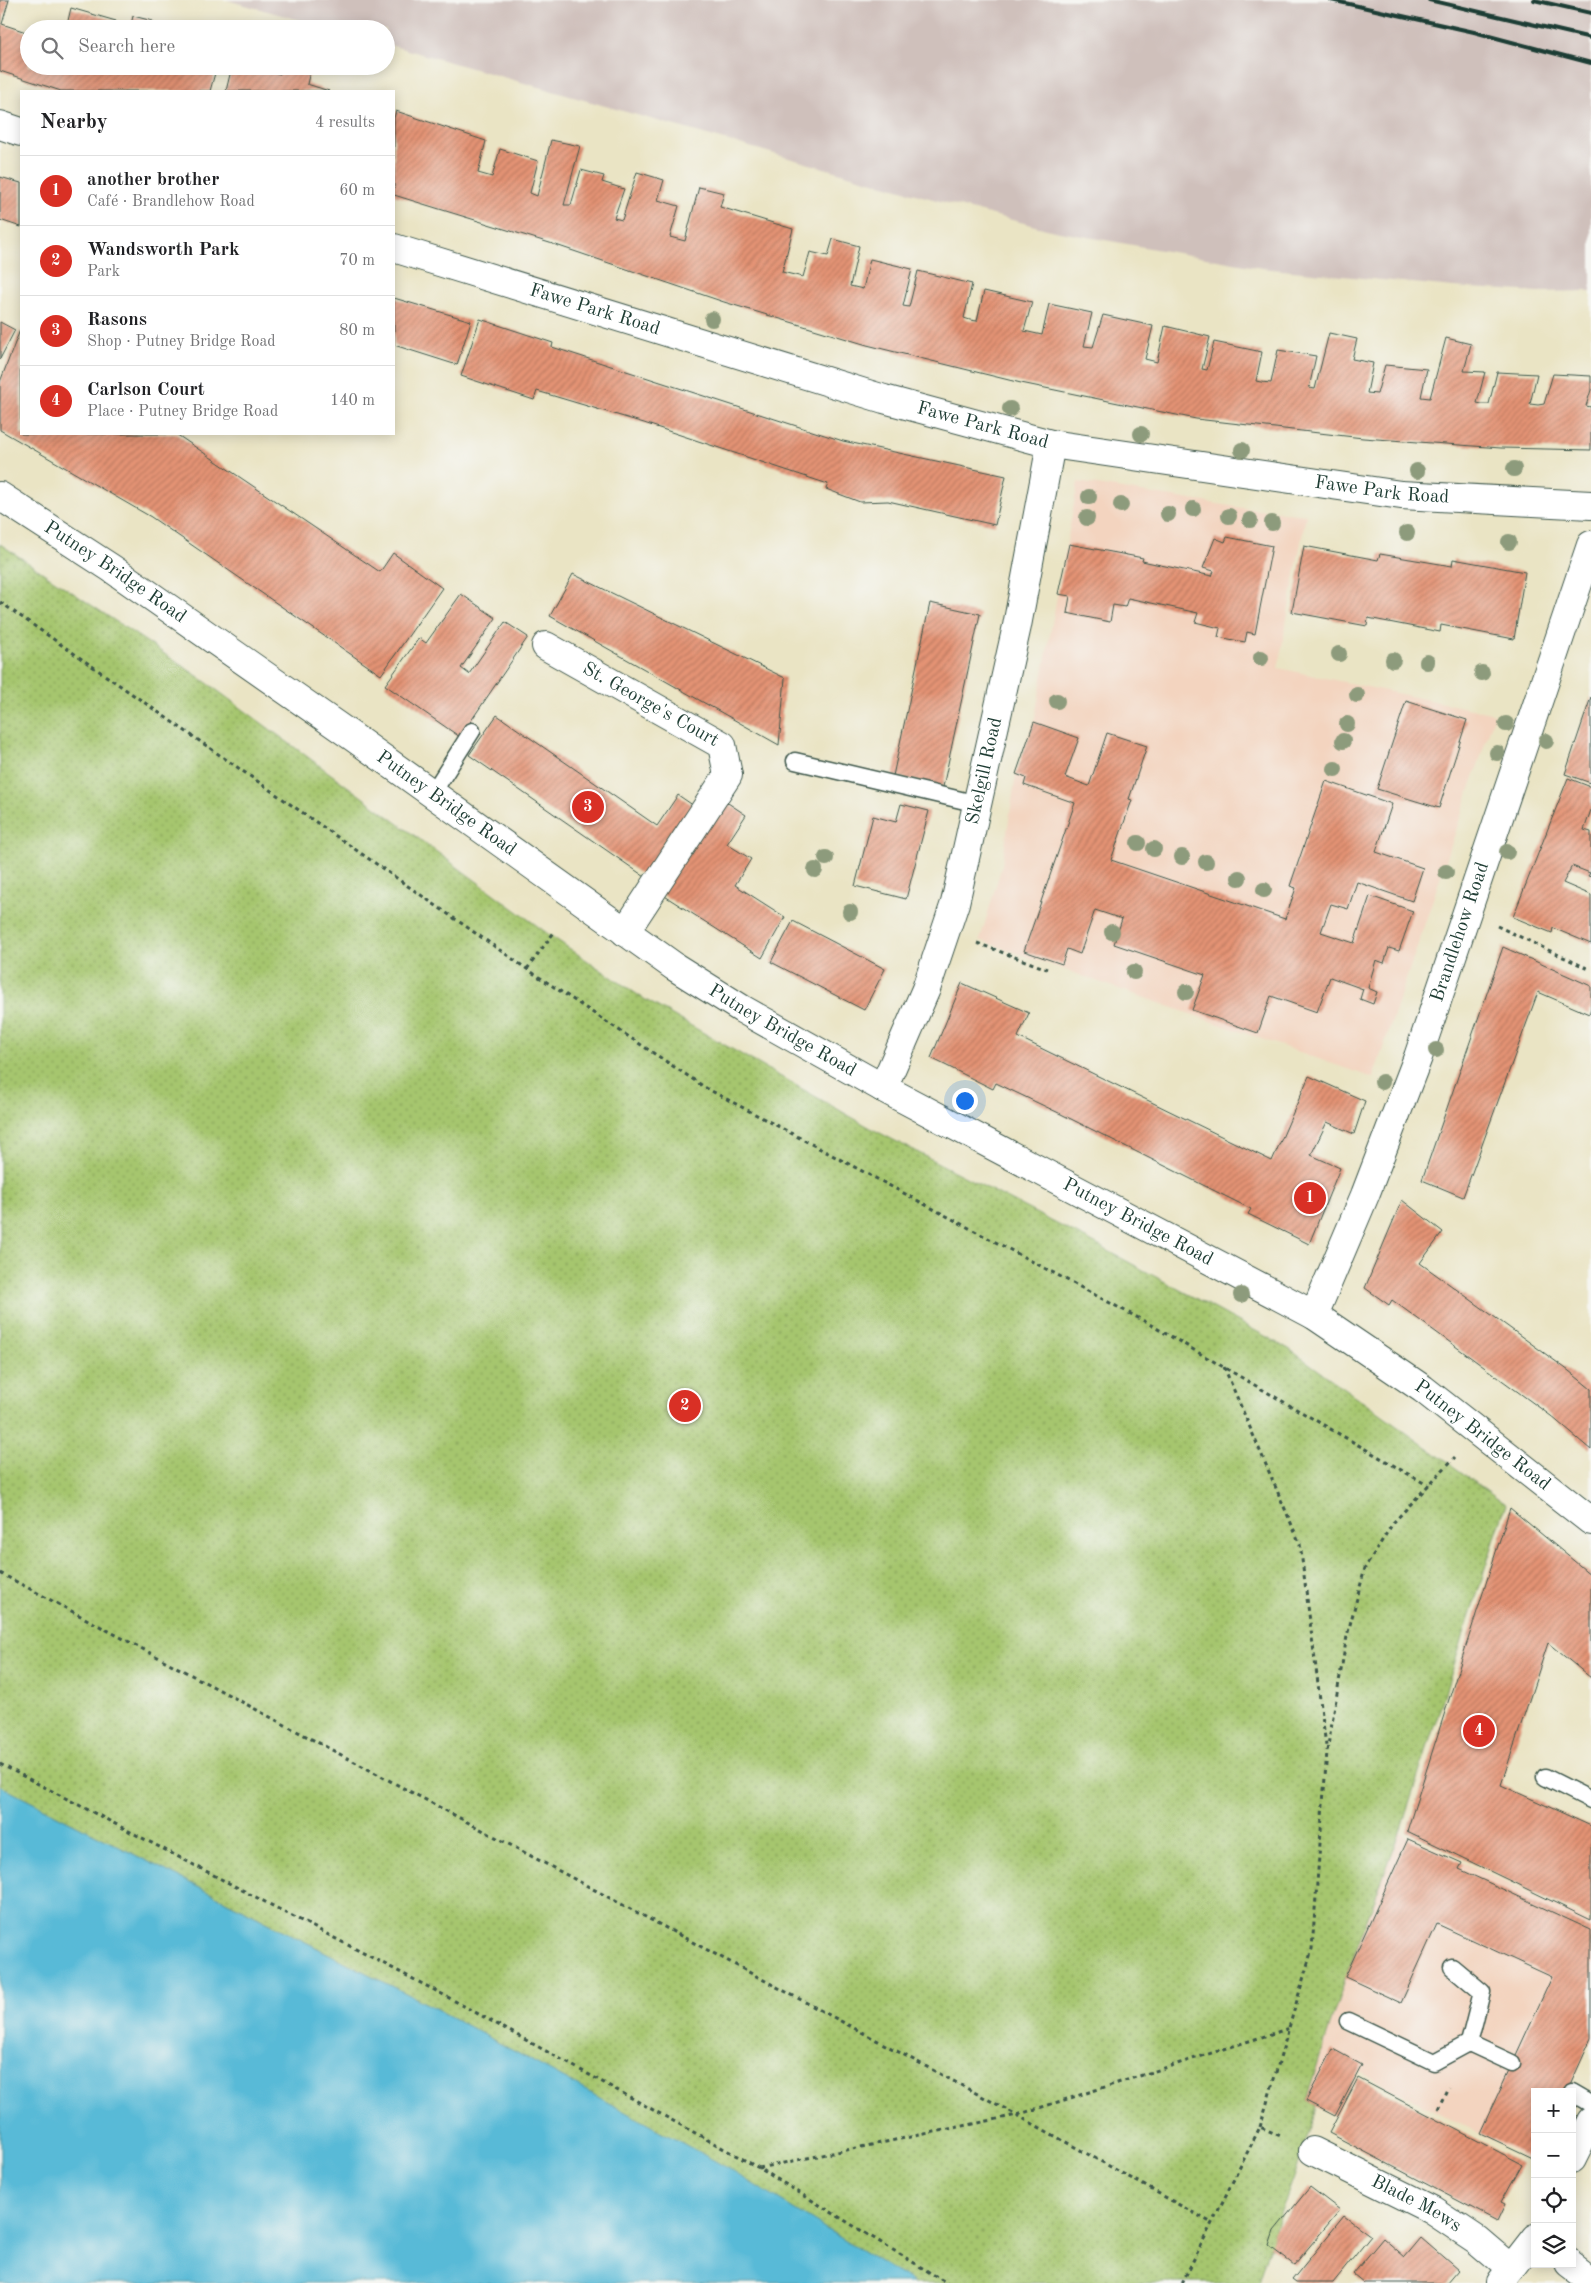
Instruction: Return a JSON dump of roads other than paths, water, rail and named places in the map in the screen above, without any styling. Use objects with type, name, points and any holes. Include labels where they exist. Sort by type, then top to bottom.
[{"type":"street","points":[[0,125],[20,132]]},
{"type":"street","name":"Fawe Park Road","points":[[395,248],[884,399],[1051,444],[1401,495],[1591,506]]},
{"type":"street","name":"Skelgill Road","points":[[883,1088],[926,989],[955,903],[1017,626],[1051,444]]},
{"type":"street","name":"Putney Bridge Road","points":[[0,496],[111,568],[675,967],[742,1009],[883,1088],[1314,1315],[1400,1372],[1477,1429],[1591,1521]]},
{"type":"street","name":"Brandlehow Road","points":[[1314,1315],[1365,1194],[1414,1066],[1591,545]]},
{"type":"street","name":"St. George's Court","points":[[546,646],[722,744],[728,775],[625,932]]},
{"type":"street","points":[[1576,2151],[1591,2121]]},
{"type":"street","name":"Blade Mews","points":[[1313,2151],[1432,2210],[1477,2240],[1505,2276]]},
{"type":"street","points":[[1505,2276],[1531,2243]]},
{"type":"street","points":[[1575,2268],[1591,2280]]},
{"type":"lane","points":[[432,794],[472,731]]},
{"type":"lane","points":[[795,761],[978,804]]},
{"type":"lane","points":[[1545,1777],[1591,1800]]},
{"type":"lane","points":[[1348,2021],[1434,2062],[1470,2043],[1482,1992],[1452,1967]]},
{"type":"lane","points":[[1470,2043],[1512,2064]]},
{"type":"lane","points":[[1576,2095],[1591,2104]]},
{"type":"water","points":[[0,1786],[431,2006],[717,2162],[914,2283],[0,2283]]},
{"type":"railway","points":[[1331,0],[1474,32],[1591,63]]},
{"type":"railway","points":[[1429,0],[1591,38]]},
{"type":"railway","points":[[1534,0],[1591,13]]},
{"type":"place","name":"Rasons","points":[[588,807]]},
{"type":"place","name":"another brother","points":[[1310,1198]]},
{"type":"place","name":"Wandsworth Park","points":[[685,1406]]},
{"type":"place","name":"Carlson Court","points":[[1479,1731]]}]
